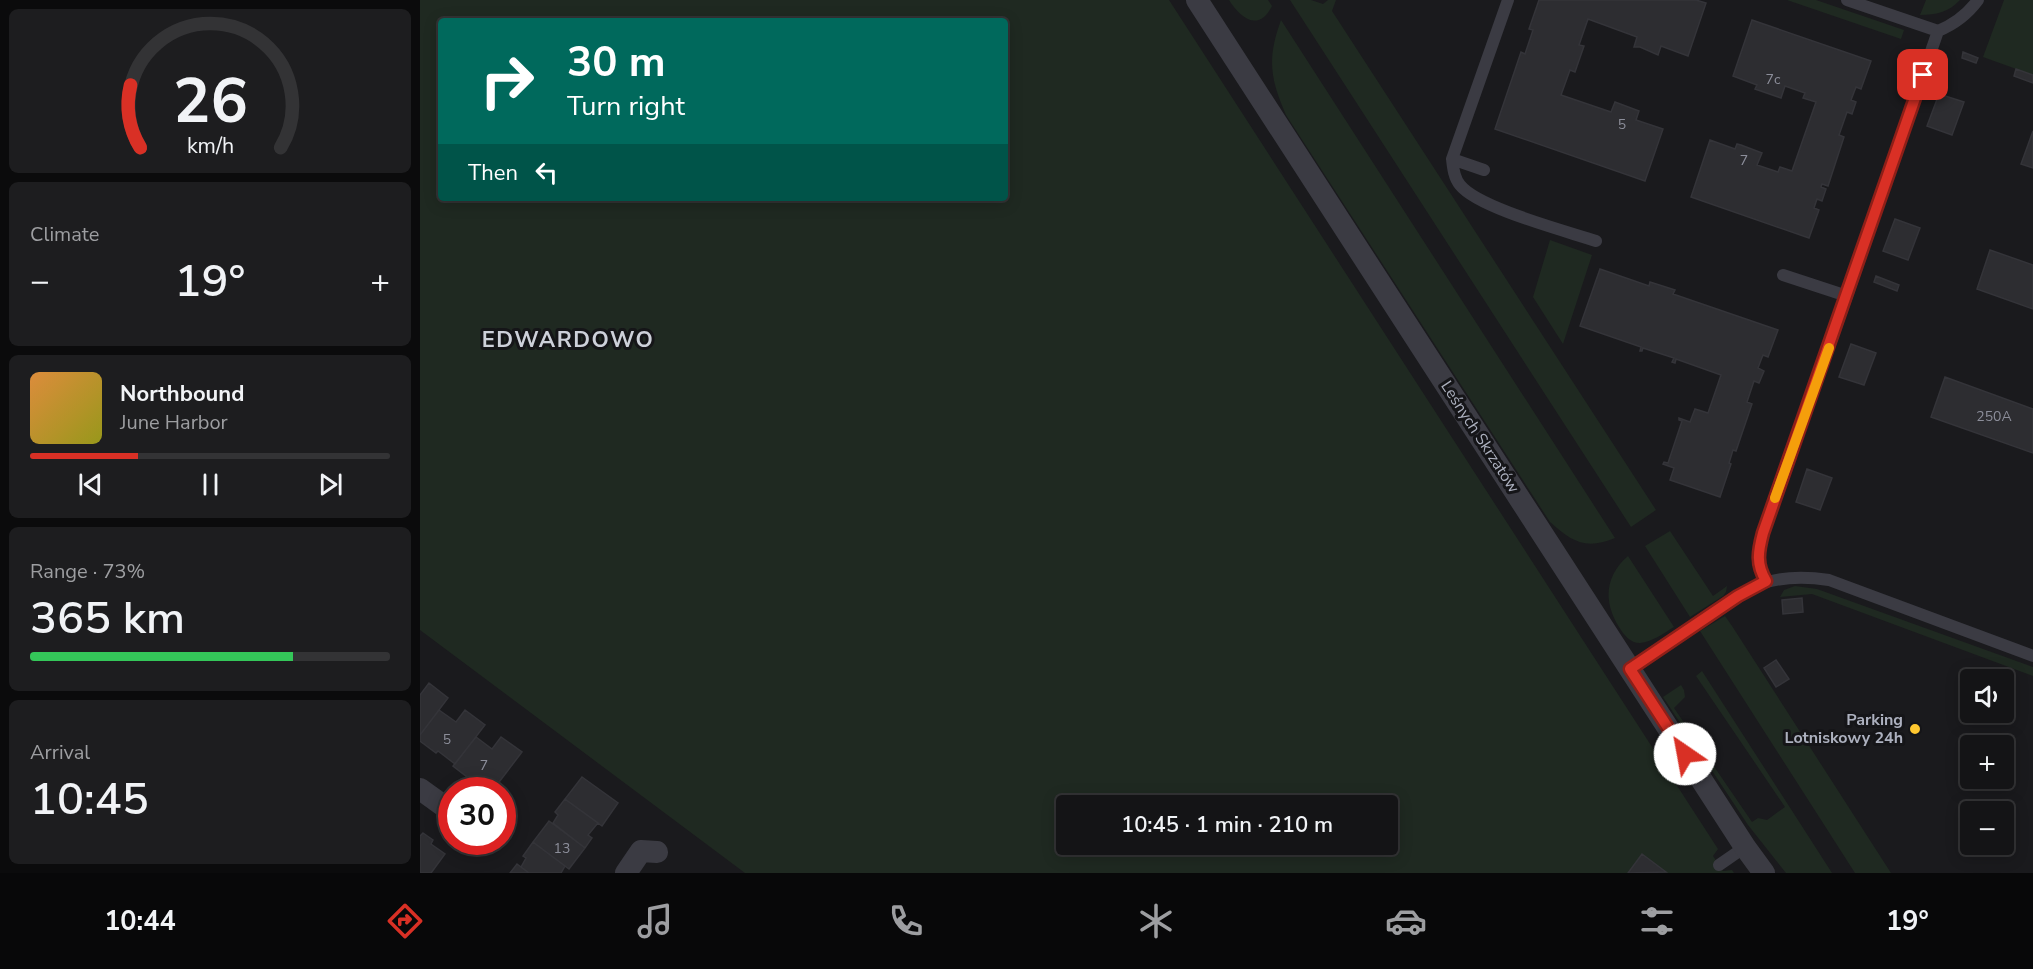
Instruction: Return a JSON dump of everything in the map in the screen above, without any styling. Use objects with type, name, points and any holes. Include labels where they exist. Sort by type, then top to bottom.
[{"type":"street","name":"Leśnych Skrzatów","points":[[1197,0],[1764,873]]},
{"type":"street","points":[[420,789],[438,802]]},
{"type":"street","points":[[626,873],[641,851],[657,852]]},
{"type":"lane","points":[[1508,0],[1452,159],[1454,175],[1460,186],[1475,198],[1596,241]]},
{"type":"lane","points":[[1847,0],[1938,31],[1956,23],[1972,9],[1978,0]]},
{"type":"lane","points":[[1766,581],[1760,570],[1757,555],[1763,533],[1938,31]]},
{"type":"lane","points":[[1452,159],[1484,170]]},
{"type":"lane","points":[[1784,275],[1847,296]]},
{"type":"lane","points":[[1630,669],[1753,587],[1766,581],[1797,577],[1829,580],[2033,656]]},
{"type":"lane","points":[[1719,866],[1745,847]]},
{"type":"shaded area","points":[[420,0],[1169,0],[1718,849],[1713,856],[1723,871],[1732,870],[1734,873],[745,873],[420,630]]},
{"type":"shaded area","points":[[1229,0],[1268,0],[1272,6],[1267,14],[1256,21],[1244,17]]},
{"type":"shaded area","points":[[1290,0],[1311,0],[1323,4],[1328,0],[1336,0],[1332,11],[1656,510],[1631,527]]},
{"type":"shaded area","points":[[1787,0],[1816,0],[1904,30],[1901,39]]},
{"type":"shaded area","points":[[1926,0],[1960,0],[1942,12],[1920,15]]},
{"type":"shaded area","points":[[2004,0],[2033,0],[2033,75],[1983,57]]},
{"type":"shaded area","points":[[1281,20],[1615,538],[1605,542],[1580,542],[1565,535],[1550,522],[1286,115],[1276,90],[1272,68],[1274,46]]},
{"type":"shaded area","points":[[1550,240],[1592,255],[1563,344],[1533,297]]},
{"type":"shaded area","points":[[1670,531],[1713,596],[1727,586],[1723,596],[1690,617],[1645,546]]},
{"type":"shaded area","points":[[1628,556],[1674,627],[1658,637],[1640,643],[1633,642],[1625,636],[1610,608],[1611,580],[1620,564]]},
{"type":"shaded area","points":[[1795,586],[1817,589],[2033,667],[2033,676],[1812,594],[1780,597],[1784,590]]},
{"type":"shaded area","points":[[1725,616],[1891,873],[1855,873],[1700,631]]},
{"type":"shaded area","points":[[1702,671],[1832,873],[1786,873],[1748,825],[1663,697],[1681,685],[1685,697],[1674,708],[1752,822],[1758,818],[1767,820],[1785,807],[1696,676]]},
{"type":"building","points":[[1539,0],[1696,0],[1706,3],[1688,56],[1661,46],[1658,55],[1640,47],[1634,47],[1637,37],[1588,19],[1579,45],[1584,46],[1575,72],[1570,70],[1561,95],[1611,112],[1615,102],[1639,111],[1636,120],[1663,129],[1645,181],[1495,129],[1521,52],[1525,54],[1533,30],[1529,29]]},
{"type":"building","points":[[1752,20],[1871,61],[1861,89],[1856,87],[1851,100],[1856,102],[1852,114],[1847,112],[1839,135],[1844,137],[1828,186],[1822,184],[1821,187],[1826,189],[1822,201],[1817,199],[1814,208],[1819,210],[1809,238],[1691,197],[1710,140],[1735,149],[1737,144],[1762,153],[1757,165],[1778,172],[1780,167],[1792,171],[1816,102],[1803,98],[1805,93],[1785,86],[1781,98],[1755,89],[1757,85],[1733,76]]},
{"type":"building","points":[[1963,52],[1978,58],[1976,63],[1962,58]]},
{"type":"building","points":[[2016,69],[2033,75],[2033,83],[2014,76]]},
{"type":"building","points":[[1939,94],[1964,102],[1952,135],[1927,126]]},
{"type":"building","points":[[2033,131],[2033,168],[2021,164]]},
{"type":"building","points":[[1895,219],[1920,228],[1908,260],[1883,251]]},
{"type":"building","points":[[1990,250],[2033,265],[2033,309],[1977,289]]},
{"type":"building","points":[[1600,269],[1649,286],[1650,282],[1675,290],[1673,294],[1778,330],[1768,357],[1763,355],[1758,368],[1764,371],[1759,383],[1754,381],[1747,402],[1752,404],[1736,451],[1733,450],[1729,463],[1731,464],[1720,497],[1670,480],[1674,468],[1663,464],[1668,463],[1682,421],[1679,418],[1690,422],[1695,409],[1708,413],[1721,375],[1676,359],[1675,363],[1672,362],[1674,358],[1643,348],[1640,351],[1641,347],[1580,326]]},
{"type":"building","points":[[1876,276],[1899,285],[1897,291],[1874,282]]},
{"type":"building","points":[[1851,344],[1876,353],[1864,385],[1839,377]]},
{"type":"building","points":[[1945,377],[2033,409],[2033,453],[1931,417]]},
{"type":"building","points":[[1807,469],[1832,478],[1820,510],[1796,502]]},
{"type":"building","points":[[1802,598],[1803,612],[1783,614],[1782,600]]},
{"type":"building","points":[[1776,660],[1789,679],[1776,687],[1764,668]]},
{"type":"building","points":[[429,683],[448,698],[420,735],[420,695]]},
{"type":"building","points":[[439,710],[456,722],[465,710],[485,725],[455,764],[420,741],[420,735]]},
{"type":"building","points":[[476,737],[492,749],[501,737],[522,752],[503,777],[467,777],[453,766]]},
{"type":"building","points":[[582,777],[618,803],[602,826],[565,799]]},
{"type":"building","points":[[565,799],[598,823],[588,835],[592,838],[585,848],[553,823],[558,815],[555,812]]},
{"type":"building","points":[[549,821],[585,848],[569,869],[533,842]]},
{"type":"building","points":[[423,833],[433,840],[431,844],[438,849],[438,855],[444,855],[431,873],[420,873],[420,836]]},
{"type":"building","points":[[533,842],[565,866],[561,873],[529,873],[521,867],[526,858],[523,856]]},
{"type":"building","points":[[1642,854],[1666,872],[1628,873]]},
{"type":"building","points":[[517,864],[529,873],[510,873]]},
{"type":"slow traffic","points":[[1775,498],[1829,348]]},
{"type":"place","name":"Parking Lotniskowy 24h","points":[[1915,729]]},
{"type":"district","name":"EDWARDOWO","points":[[568,340]]},
{"type":"route","points":[[1685,754],[1630,669],[1738,596],[1766,581],[1760,570],[1757,555],[1763,533],[1923,75]]}]
